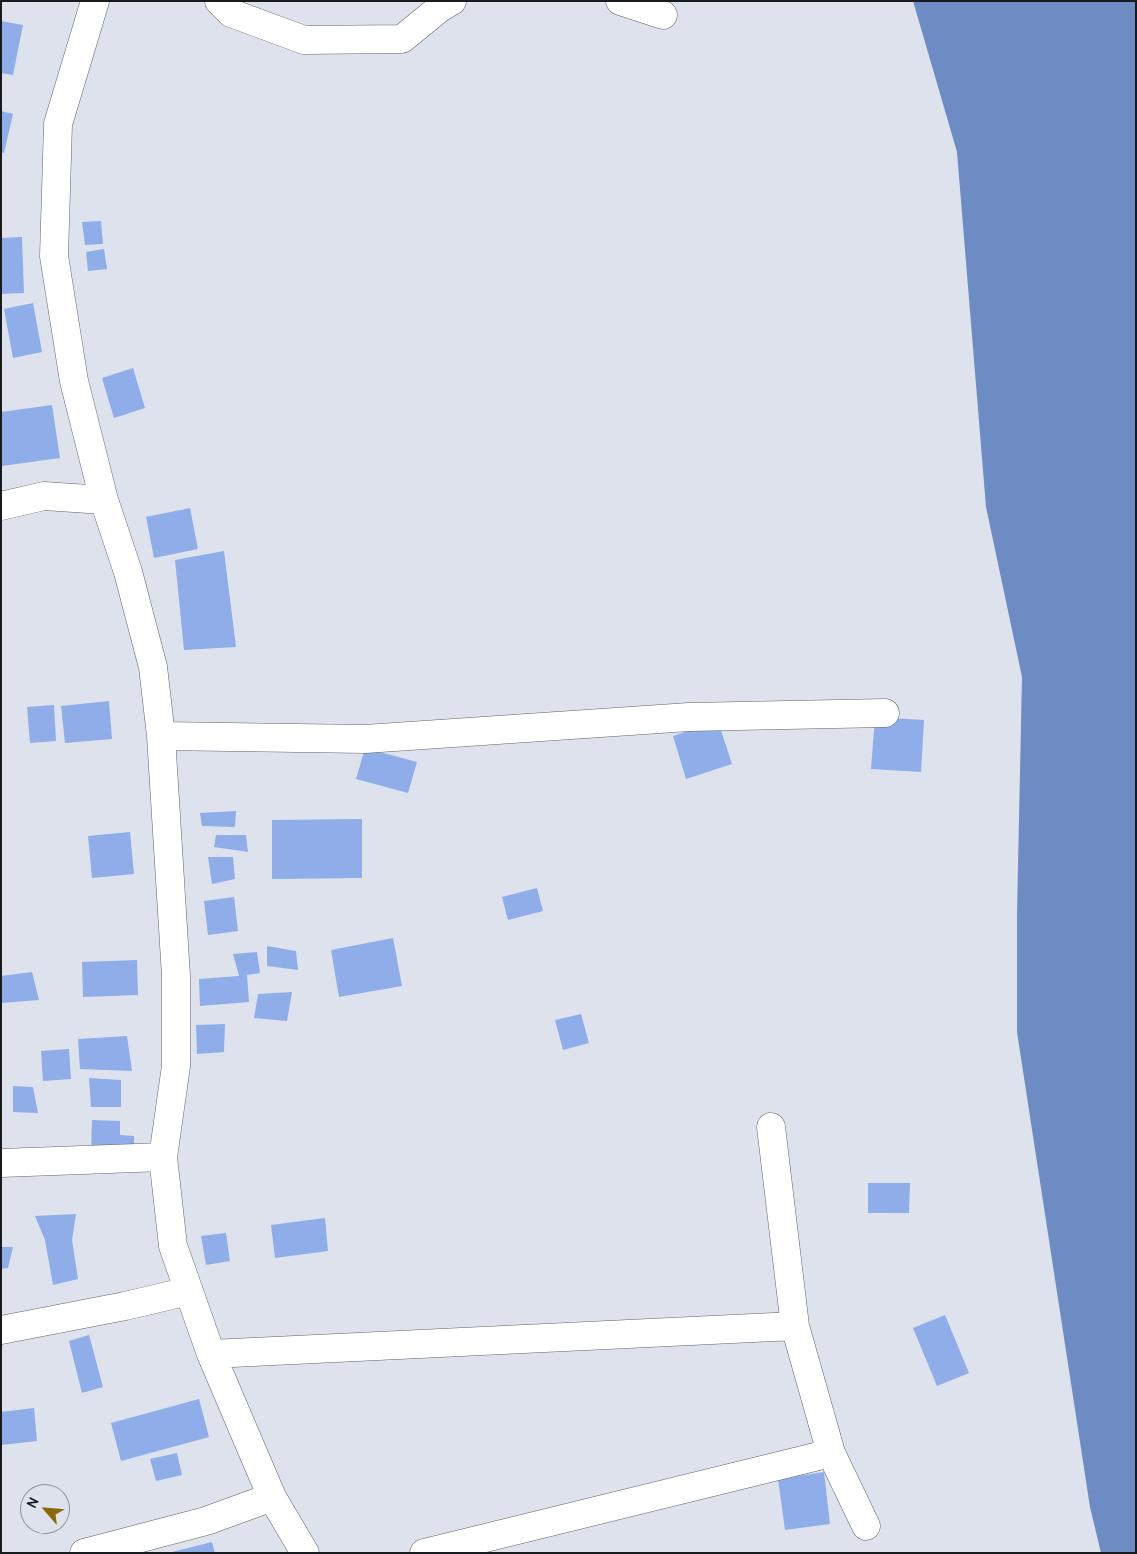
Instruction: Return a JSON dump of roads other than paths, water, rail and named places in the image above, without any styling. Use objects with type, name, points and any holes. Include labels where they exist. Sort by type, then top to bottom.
[{"type":"street","points":[[95,1],[58,124],[54,256],[74,381],[104,500],[128,572],[154,668],[161,736],[176,976],[176,1066],[163,1157],[173,1246],[211,1354],[272,1497],[305,1553]]},
{"type":"street","points":[[219,1],[231,13],[304,40],[402,39],[440,8],[452,1]]},
{"type":"street","points":[[620,1],[663,15]]},
{"type":"street","points":[[1,506],[44,496],[104,500]]},
{"type":"street","points":[[161,736],[365,739],[689,717],[885,713]]},
{"type":"street","points":[[771,1127],[795,1326],[831,1453],[866,1526]]},
{"type":"street","points":[[1,1163],[163,1157]]},
{"type":"street","points":[[1,1330],[125,1306],[189,1291]]},
{"type":"street","points":[[211,1354],[795,1326]]},
{"type":"street","points":[[424,1553],[831,1453]]},
{"type":"street","points":[[84,1553],[206,1521],[272,1497]]},
{"type":"water","points":[[913,1],[1136,1],[1136,1553],[1101,1553],[1090,1507],[1017,1032],[1017,914],[1022,677],[986,507],[957,152]]}]
